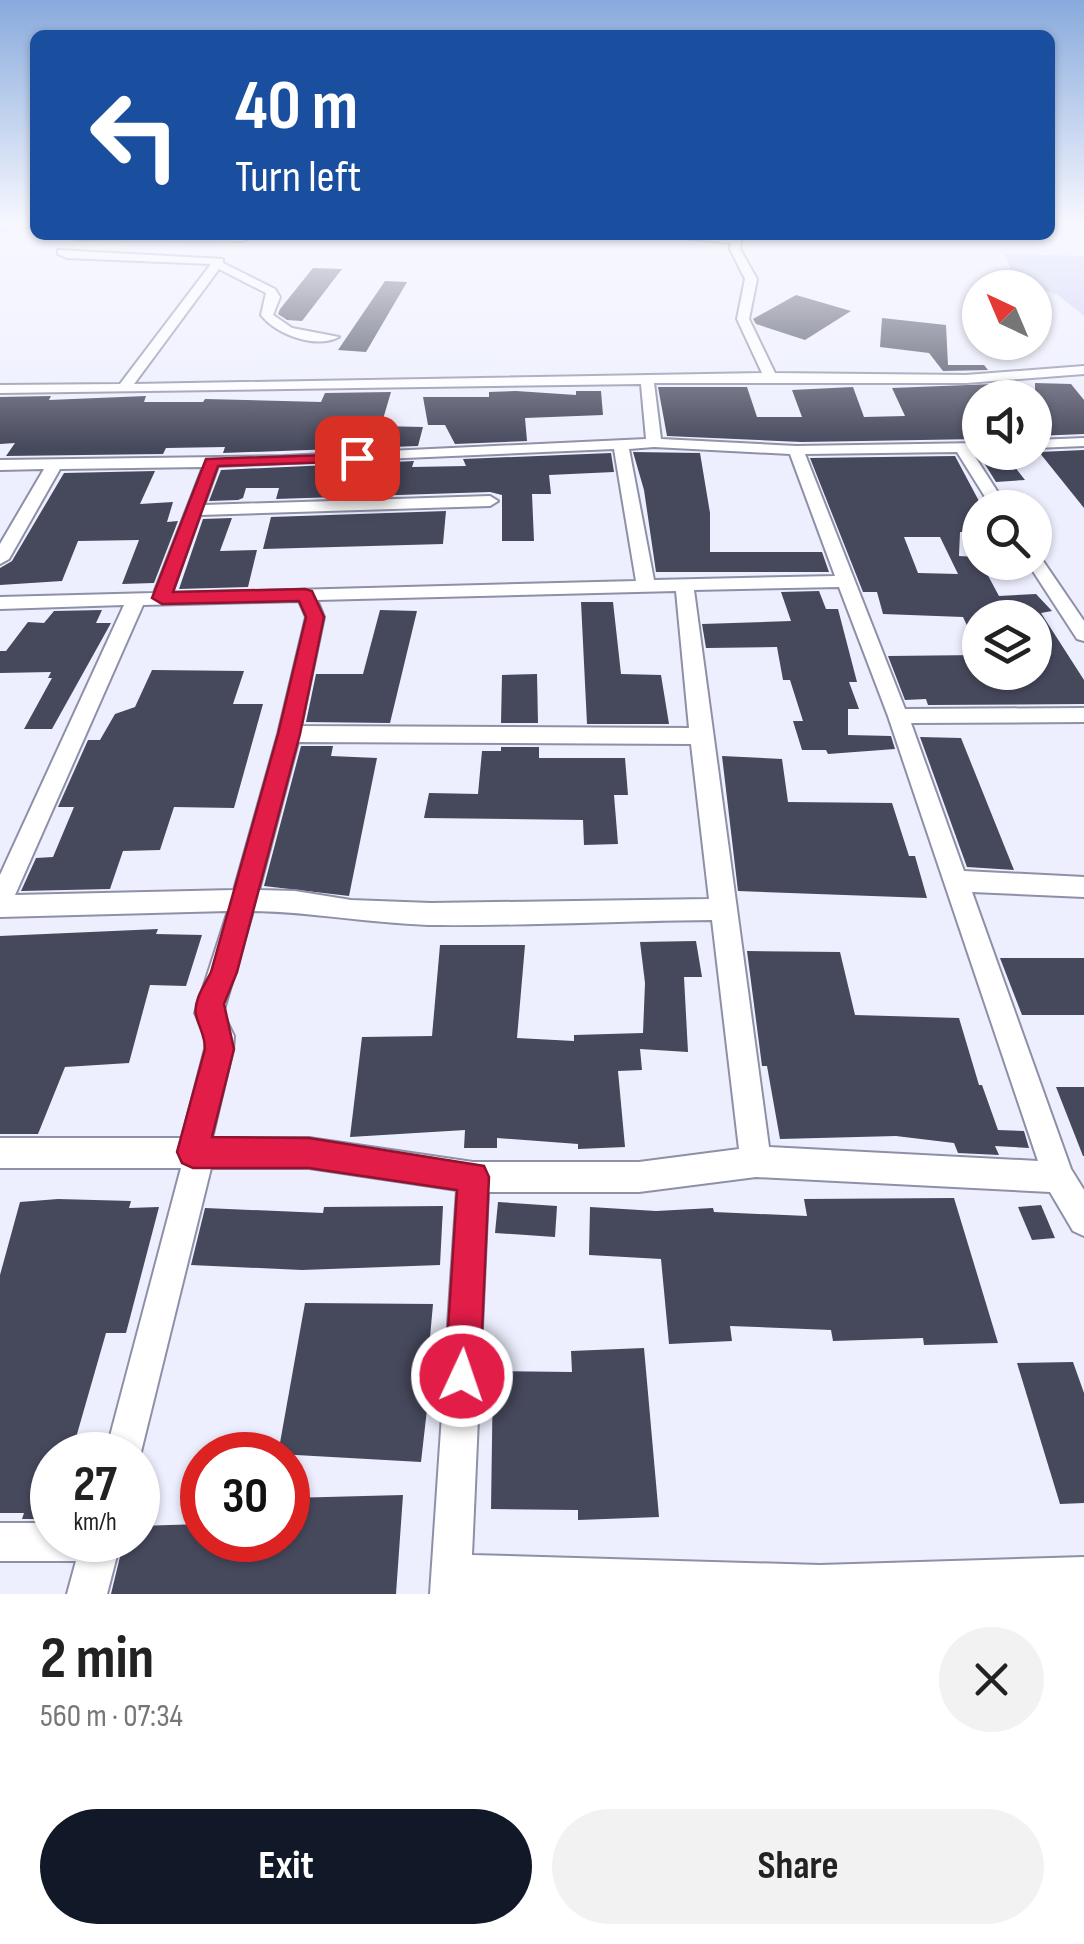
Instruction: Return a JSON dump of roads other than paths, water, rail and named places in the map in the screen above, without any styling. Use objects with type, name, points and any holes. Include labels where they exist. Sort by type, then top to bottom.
[{"type":"street","points":[[124,389],[191,299]]},
{"type":"street","points":[[273,299],[268,315],[272,323],[286,332],[333,338]]},
{"type":"street","points":[[742,299],[741,319],[772,376]]},
{"type":"street","points":[[0,389],[348,388],[772,376],[1080,375]]},
{"type":"street","points":[[647,380],[654,443]]},
{"type":"street","points":[[1052,443],[1084,442]]},
{"type":"street","points":[[0,464],[212,462],[654,443],[796,450],[962,448]]},
{"type":"street","points":[[620,445],[646,585]]},
{"type":"street","points":[[796,450],[898,716],[1058,1178],[1084,1220]]},
{"type":"street","points":[[162,598],[212,462]]},
{"type":"street","points":[[0,560],[55,464]]},
{"type":"street","points":[[195,510],[490,501]]},
{"type":"street","points":[[1047,580],[1084,635]]},
{"type":"street","points":[[0,604],[844,581]]},
{"type":"street","points":[[684,585],[698,736],[726,909],[756,1162]]},
{"type":"street","points":[[129,1432],[220,1049],[210,1004],[224,972],[289,734],[315,617],[305,595]]},
{"type":"street","points":[[136,600],[0,904],[295,901],[351,911],[430,914],[726,909]]},
{"type":"street","points":[[898,716],[1084,715]]},
{"type":"street","points":[[289,734],[698,736]]},
{"type":"street","points":[[953,881],[1084,886]]},
{"type":"street","points":[[0,1153],[309,1153],[473,1177],[639,1178],[756,1162],[1058,1178]]},
{"type":"street","points":[[473,1177],[451,1584],[821,1589],[1084,1577]]},
{"type":"street","points":[[0,1542],[30,1542]]},
{"type":"street","points":[[87,1594],[96,1562]]}]
